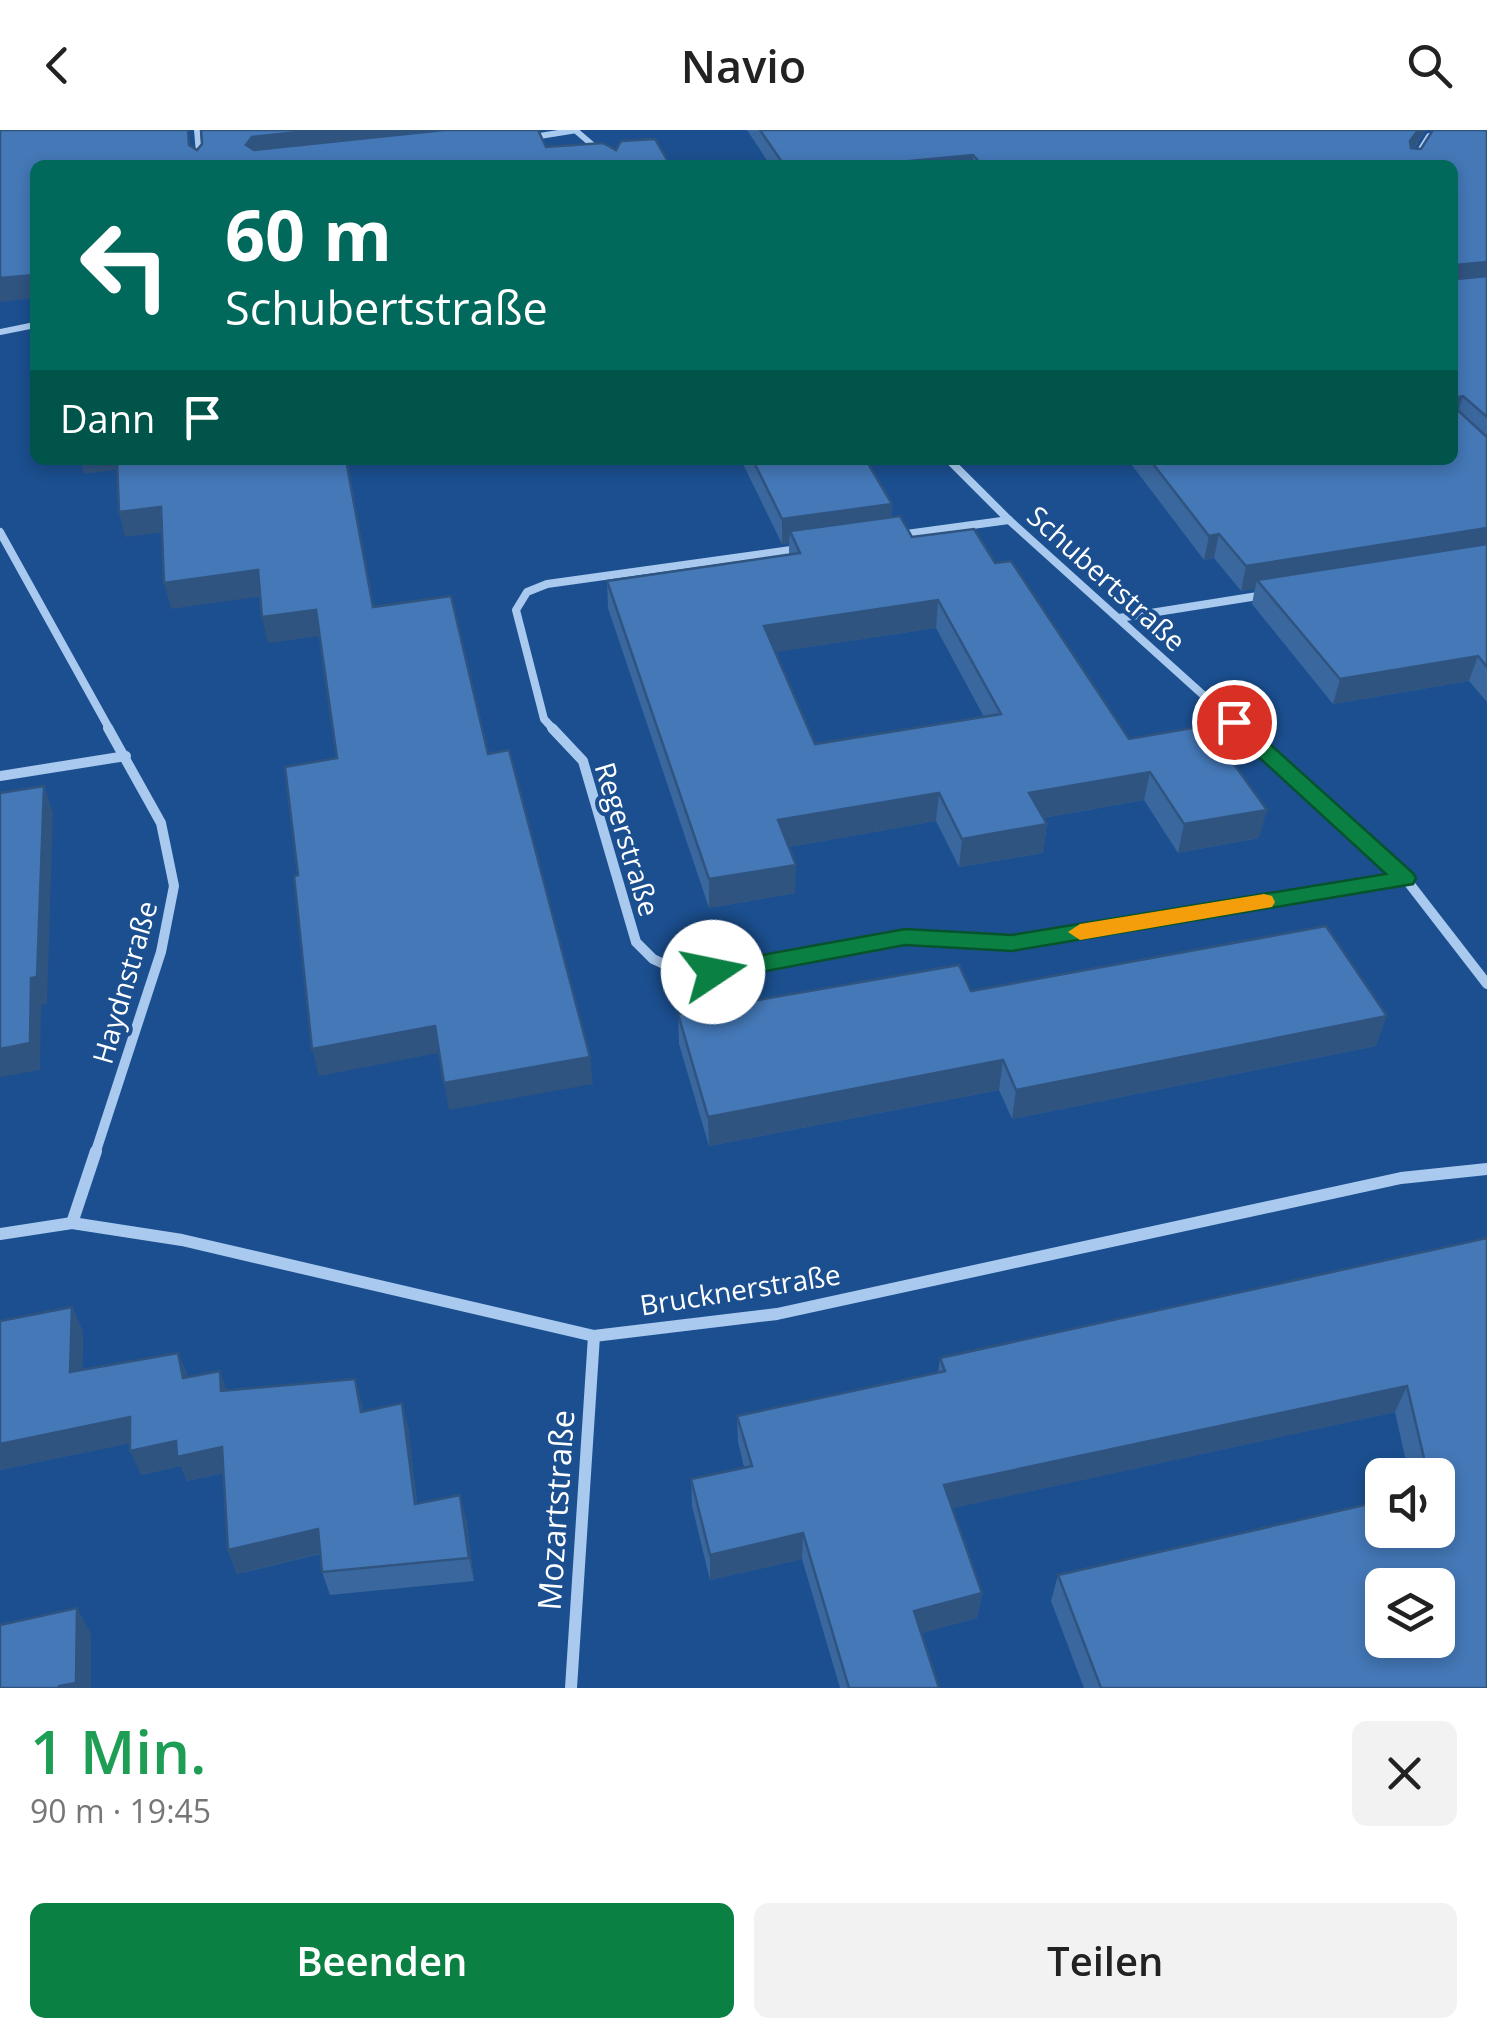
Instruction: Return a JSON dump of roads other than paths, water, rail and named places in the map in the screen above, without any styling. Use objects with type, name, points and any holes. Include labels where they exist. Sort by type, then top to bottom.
[{"type":"street","points":[[197,130],[200,160]]},
{"type":"street","points":[[519,140],[576,130],[610,160]]},
{"type":"street","points":[[1420,130],[1429,136],[1444,134]]},
{"type":"street","points":[[1413,160],[1429,136]]},
{"type":"street","points":[[0,332],[30,327]]},
{"type":"street","name":"Schubertstraße","points":[[954,465],[1008,520],[1405,878],[1487,984]]},
{"type":"street","points":[[893,536],[1008,520]]},
{"type":"street","name":"Haydnstraße","points":[[0,532],[161,823],[174,886],[162,952],[72,1223]]},
{"type":"street","name":"Regerstraße","points":[[816,547],[547,584],[518,600],[516,610],[544,719],[583,761],[636,942],[653,959],[679,971],[713,972],[905,937],[1012,943],[1405,878]]},
{"type":"street","points":[[1119,618],[1274,593]]},
{"type":"street","points":[[0,776],[126,756]]},
{"type":"street","name":"Brucknerstraße","points":[[0,1234],[72,1223],[182,1240],[594,1336],[777,1314],[1400,1178],[1487,1170]]},
{"type":"street","name":"Mozartstraße","points":[[571,1688],[594,1336]]}]
